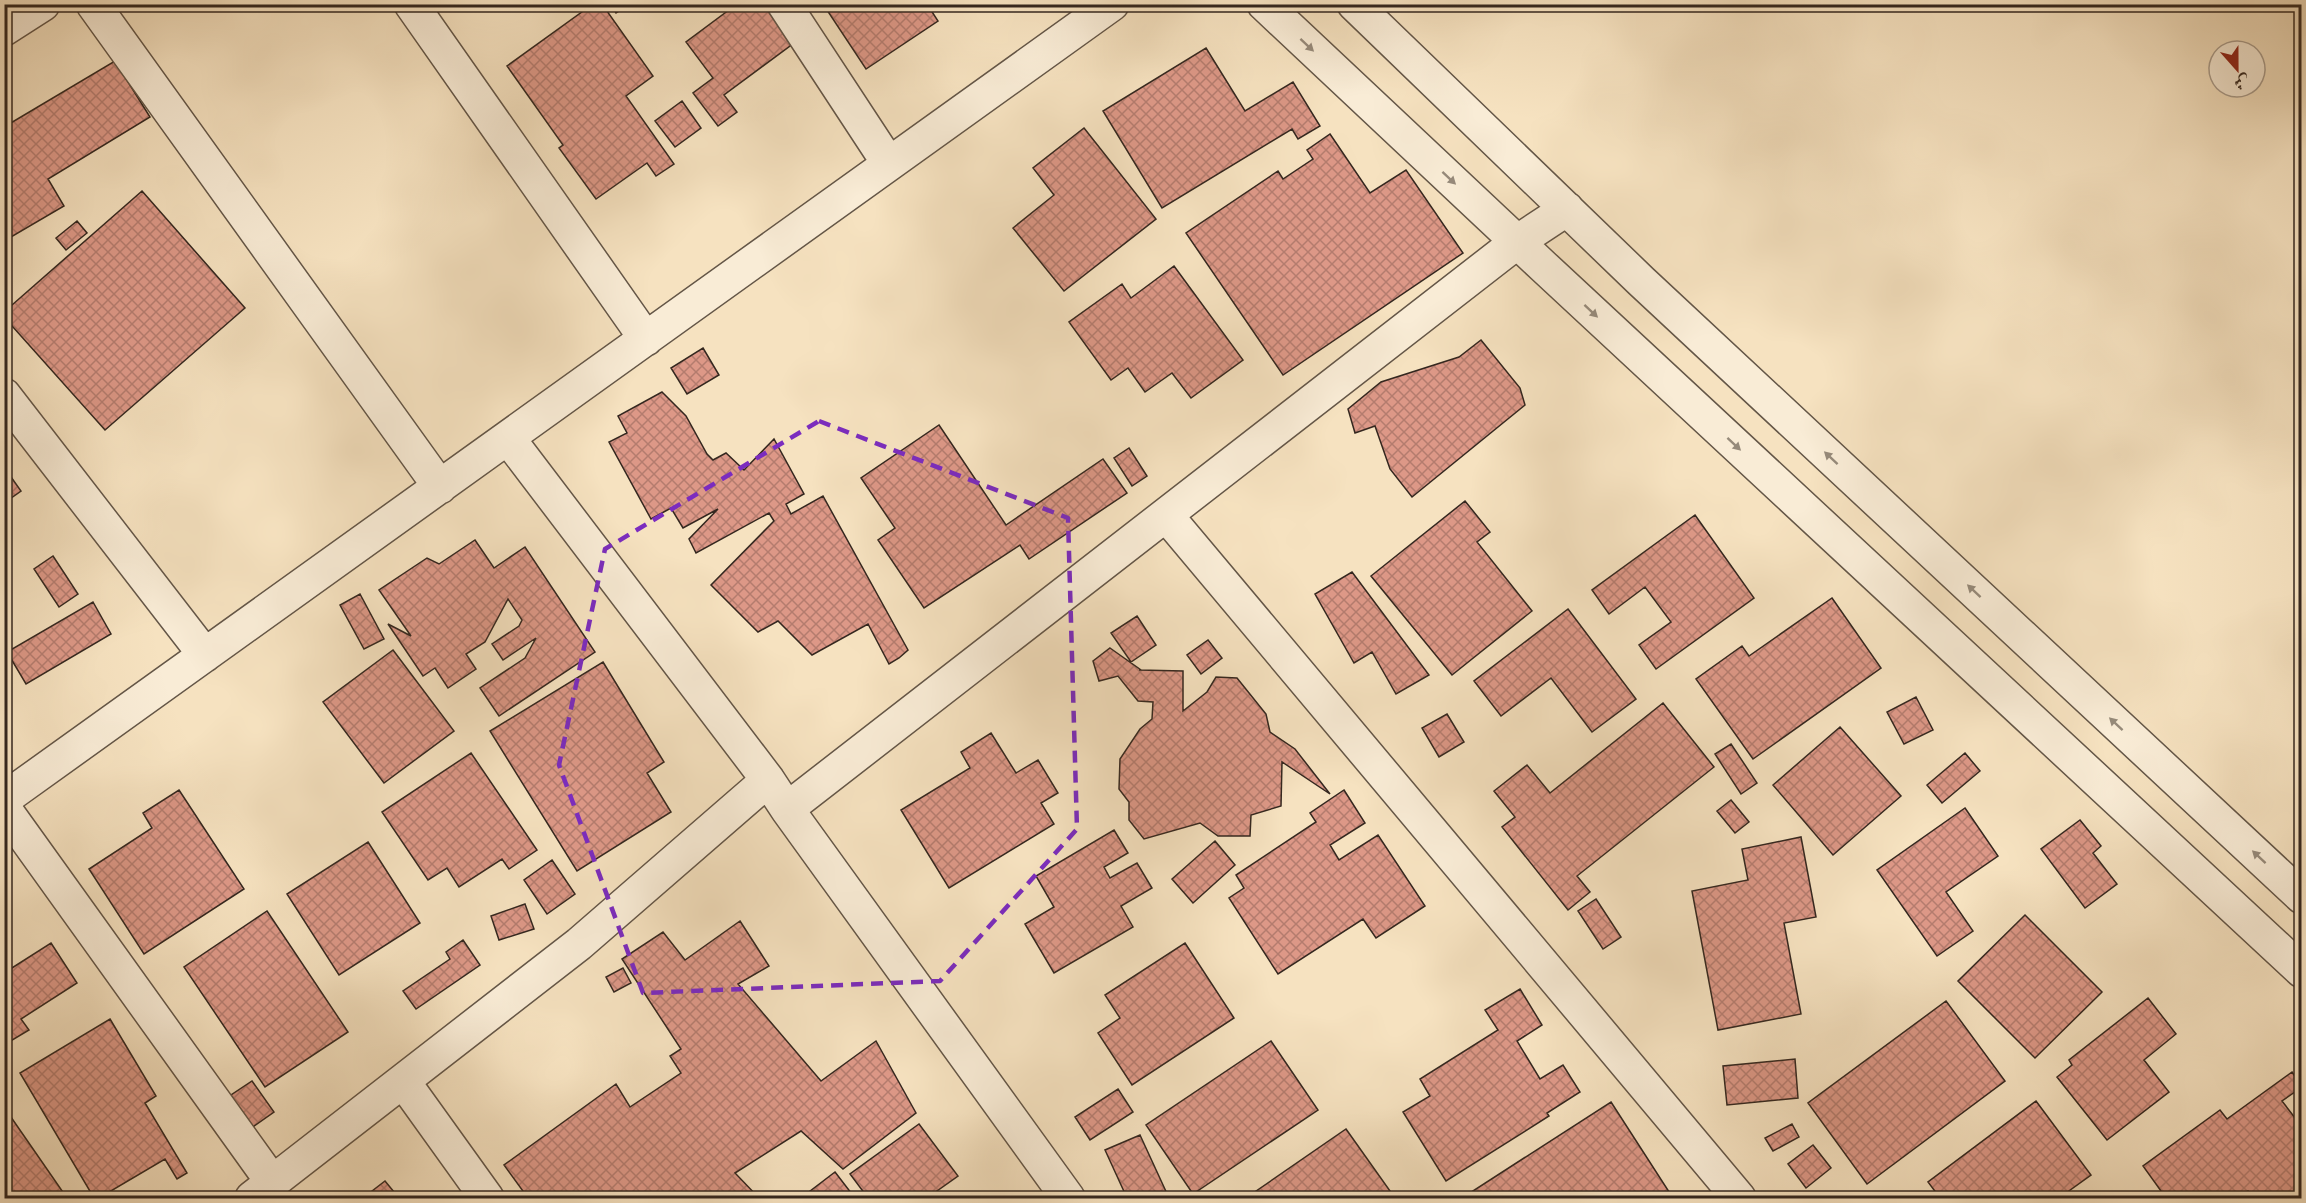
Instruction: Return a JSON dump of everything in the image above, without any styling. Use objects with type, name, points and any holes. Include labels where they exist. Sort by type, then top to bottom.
[{"type":"street","points":[[4,29],[43,4]]},
{"type":"street","points":[[93,4],[440,487]]},
{"type":"street","points":[[411,4],[646,339]]},
{"type":"street","points":[[784,4],[890,164]]},
{"type":"street","points":[[4,799],[1112,4]]},
{"type":"street","points":[[1264,4],[2301,971]]},
{"type":"street","points":[[1354,4],[1650,290],[2301,897]]},
{"type":"street","points":[[787,809],[1517,242],[1567,209]]},
{"type":"street","points":[[4,395],[205,656]]},
{"type":"street","points":[[508,438],[768,780],[1068,1198]]},
{"type":"street","points":[[1166,515],[1739,1198]]},
{"type":"street","points":[[4,808],[263,1191],[579,944],[768,780]]},
{"type":"street","points":[[404,1082],[487,1198]]},
{"type":"highlighted area","points":[[819,421],[1068,518],[1077,829],[940,981],[643,993],[559,765],[605,549]]},
{"type":"building","points":[[593,4],[602,4],[653,76],[626,96],[674,164],[656,176],[647,163],[596,199],[559,148],[563,145],[507,66]]},
{"type":"building","points":[[611,4],[630,4],[616,13]]},
{"type":"building","points":[[737,4],[764,4],[794,43],[724,95],[737,112],[718,126],[693,93],[713,78],[686,42]]},
{"type":"building","points":[[823,4],[927,4],[938,21],[866,69]]},
{"type":"building","points":[[1206,48],[1245,111],[1293,82],[1320,126],[1298,139],[1292,129],[1162,208],[1103,111]]},
{"type":"building","points":[[115,61],[150,117],[48,179],[64,206],[11,237],[4,226],[4,127]]},
{"type":"building","points":[[682,101],[701,128],[675,147],[655,121]]},
{"type":"building","points":[[1084,128],[1156,219],[1064,291],[1013,228],[1054,195],[1033,168]]},
{"type":"building","points":[[1330,134],[1370,193],[1406,170],[1463,253],[1283,375],[1186,233],[1278,171],[1283,179],[1313,159],[1307,150]]},
{"type":"building","points":[[142,191],[245,308],[105,430],[4,317],[4,312]]},
{"type":"building","points":[[77,221],[87,233],[66,250],[56,238]]},
{"type":"building","points":[[1174,266],[1243,360],[1191,398],[1172,373],[1145,392],[1128,368],[1111,380],[1069,322],[1122,284],[1131,298]]},
{"type":"building","points":[[1481,340],[1520,388],[1525,405],[1412,497],[1390,469],[1375,426],[1355,433],[1348,409],[1381,382],[1459,357]]},
{"type":"building","points":[[703,348],[719,375],[687,394],[671,368]]},
{"type":"building","points":[[662,392],[686,416],[707,454],[713,460],[726,453],[744,470],[774,439],[804,494],[786,504],[791,514],[823,496],[908,650],[889,664],[868,624],[812,655],[778,621],[758,632],[711,585],[774,521],[769,513],[696,553],[689,539],[718,509],[683,528],[671,508],[651,519],[609,442],[627,433],[618,416]]},
{"type":"building","points":[[939,425],[1006,525],[1103,459],[1127,493],[1029,559],[1020,545],[924,608],[878,540],[895,528],[861,478]]},
{"type":"building","points":[[1129,448],[1147,476],[1132,486],[1114,458]]},
{"type":"building","points":[[4,467],[21,491],[4,503]]},
{"type":"building","points":[[1465,501],[1490,532],[1477,542],[1532,611],[1452,675],[1371,576]]},
{"type":"building","points":[[1695,515],[1754,598],[1656,669],[1639,645],[1671,622],[1645,587],[1609,614],[1592,590]]},
{"type":"building","points":[[475,540],[494,568],[525,547],[595,652],[499,716],[480,688],[525,658],[536,638],[503,660],[492,644],[519,626],[522,620],[508,599],[485,642],[466,654],[476,669],[448,688],[435,668],[423,676],[388,624],[411,636],[379,590],[427,558],[439,564]]},
{"type":"building","points":[[53,556],[78,594],[59,607],[34,569]]},
{"type":"building","points":[[1352,572],[1429,675],[1396,694],[1372,652],[1354,663],[1315,594]]},
{"type":"building","points":[[360,594],[384,639],[364,649],[340,605]]},
{"type":"building","points":[[1832,598],[1881,668],[1753,759],[1696,679],[1742,646],[1749,656]]},
{"type":"building","points":[[93,602],[111,634],[26,684],[7,652]]},
{"type":"building","points":[[1568,609],[1636,699],[1592,732],[1551,678],[1501,716],[1474,681]]},
{"type":"building","points":[[1137,616],[1156,645],[1131,662],[1111,633]]},
{"type":"building","points":[[1208,640],[1222,658],[1201,674],[1187,655]]},
{"type":"building","points":[[1110,648],[1141,670],[1139,670],[1183,671],[1183,711],[1207,692],[1216,677],[1237,678],[1266,714],[1270,732],[1295,749],[1330,794],[1282,762],[1281,806],[1251,815],[1250,836],[1218,836],[1200,823],[1144,839],[1129,820],[1129,802],[1119,789],[1120,759],[1140,729],[1152,719],[1153,702],[1138,701],[1118,676],[1099,681],[1093,661]]},
{"type":"building","points":[[393,650],[454,731],[384,783],[323,702]]},
{"type":"building","points":[[603,662],[664,762],[647,773],[671,812],[577,871],[490,731]]},
{"type":"building","points":[[1916,697],[1933,730],[1904,744],[1887,712]]},
{"type":"building","points":[[1663,703],[1714,767],[1577,876],[1590,892],[1568,910],[1502,827],[1515,817],[1494,791],[1527,765],[1550,793]]},
{"type":"building","points":[[1447,714],[1464,742],[1439,757],[1422,728]]},
{"type":"building","points":[[1840,727],[1901,796],[1833,855],[1773,785]]},
{"type":"building","points":[[991,733],[1016,773],[1038,760],[1058,793],[1041,803],[1054,824],[949,888],[901,810],[970,768],[961,752]]},
{"type":"building","points":[[1731,744],[1757,783],[1741,794],[1715,754]]},
{"type":"building","points":[[471,753],[537,850],[509,869],[502,859],[459,887],[447,868],[428,880],[382,812]]},
{"type":"building","points":[[1965,753],[1980,771],[1942,803],[1927,785]]},
{"type":"building","points":[[179,790],[244,889],[144,954],[89,869],[152,828],[143,813]]},
{"type":"building","points":[[1344,790],[1365,823],[1330,845],[1339,860],[1378,835],[1425,906],[1376,938],[1363,919],[1278,974],[1229,898],[1244,888],[1236,875],[1316,822],[1310,813]]},
{"type":"building","points":[[1731,800],[1749,822],[1735,833],[1717,811]]},
{"type":"building","points":[[1965,808],[1998,856],[1946,892],[1973,931],[1937,956],[1877,870]]},
{"type":"building","points":[[2080,820],[2101,846],[2093,853],[2117,884],[2085,908],[2041,849]]},
{"type":"building","points":[[1114,830],[1128,853],[1104,867],[1110,878],[1137,863],[1152,888],[1121,906],[1133,927],[1054,973],[1025,924],[1054,907],[1036,876]]},
{"type":"building","points":[[1801,837],[1816,917],[1784,923],[1801,1014],[1718,1030],[1692,891],[1748,880],[1742,849]]},
{"type":"building","points":[[1215,841],[1235,865],[1193,903],[1172,879]]},
{"type":"building","points":[[368,842],[420,923],[339,975],[287,894]]},
{"type":"building","points":[[552,860],[575,894],[547,914],[524,880]]},
{"type":"building","points":[[1596,899],[1621,937],[1603,949],[1578,911]]},
{"type":"building","points":[[525,904],[534,929],[499,940],[491,916]]},
{"type":"building","points":[[267,911],[348,1032],[265,1087],[184,967]]},
{"type":"building","points":[[2025,915],[2102,992],[2035,1058],[1958,981]]},
{"type":"building","points":[[740,921],[769,966],[738,984],[821,1081],[876,1041],[916,1113],[843,1169],[801,1131],[735,1173],[759,1198],[528,1198],[504,1165],[616,1084],[630,1107],[681,1073],[670,1056],[681,1049],[622,959],[663,932],[685,960]]},
{"type":"building","points":[[463,940],[480,965],[416,1009],[403,991],[450,959],[446,952]]},
{"type":"building","points":[[51,943],[77,983],[21,1019],[29,1030],[4,1045],[4,973]]},
{"type":"building","points":[[1185,943],[1234,1018],[1132,1085],[1098,1033],[1120,1018],[1105,995]]},
{"type":"building","points":[[623,968],[631,983],[614,992],[606,977]]},
{"type":"building","points":[[1520,989],[1542,1025],[1517,1041],[1540,1079],[1563,1065],[1580,1092],[1547,1113],[1549,1116],[1446,1181],[1403,1112],[1430,1096],[1420,1079],[1498,1030],[1485,1010]]},
{"type":"building","points":[[2148,998],[2176,1034],[2144,1060],[2169,1092],[2107,1140],[2057,1077],[2072,1065],[2069,1060]]},
{"type":"building","points":[[1946,1001],[2005,1081],[1867,1184],[1808,1103]]},
{"type":"building","points":[[110,1019],[156,1096],[145,1103],[187,1173],[177,1179],[165,1159],[99,1198],[94,1198],[20,1073]]},
{"type":"building","points":[[1271,1041],[1318,1110],[1193,1194],[1146,1125]]},
{"type":"building","points":[[1795,1059],[1798,1098],[1727,1105],[1723,1066]]},
{"type":"building","points":[[2292,1072],[2302,1087],[2282,1101],[2302,1127],[2302,1191],[2291,1198],[2254,1198],[2248,1191],[2238,1198],[2166,1198],[2143,1166],[2220,1110],[2227,1119]]},
{"type":"building","points":[[252,1081],[274,1112],[250,1129],[228,1097]]},
{"type":"building","points":[[1118,1089],[1133,1112],[1090,1140],[1075,1117]]},
{"type":"building","points":[[2036,1101],[2091,1175],[2059,1198],[1940,1198],[1928,1182]]},
{"type":"building","points":[[1611,1102],[1673,1198],[1462,1198]]},
{"type":"building","points":[[4,1107],[67,1198],[4,1198]]},
{"type":"building","points":[[919,1124],[958,1176],[927,1198],[868,1198],[850,1174]]},
{"type":"building","points":[[1792,1124],[1799,1137],[1773,1151],[1765,1138]]},
{"type":"building","points":[[1346,1129],[1395,1198],[1246,1198]]},
{"type":"building","points":[[1140,1135],[1169,1198],[1127,1198],[1105,1150]]},
{"type":"building","points":[[1813,1145],[1831,1168],[1806,1188],[1788,1164]]},
{"type":"building","points":[[835,1172],[855,1198],[801,1198]]},
{"type":"building","points":[[385,1181],[399,1198],[363,1198]]}]
